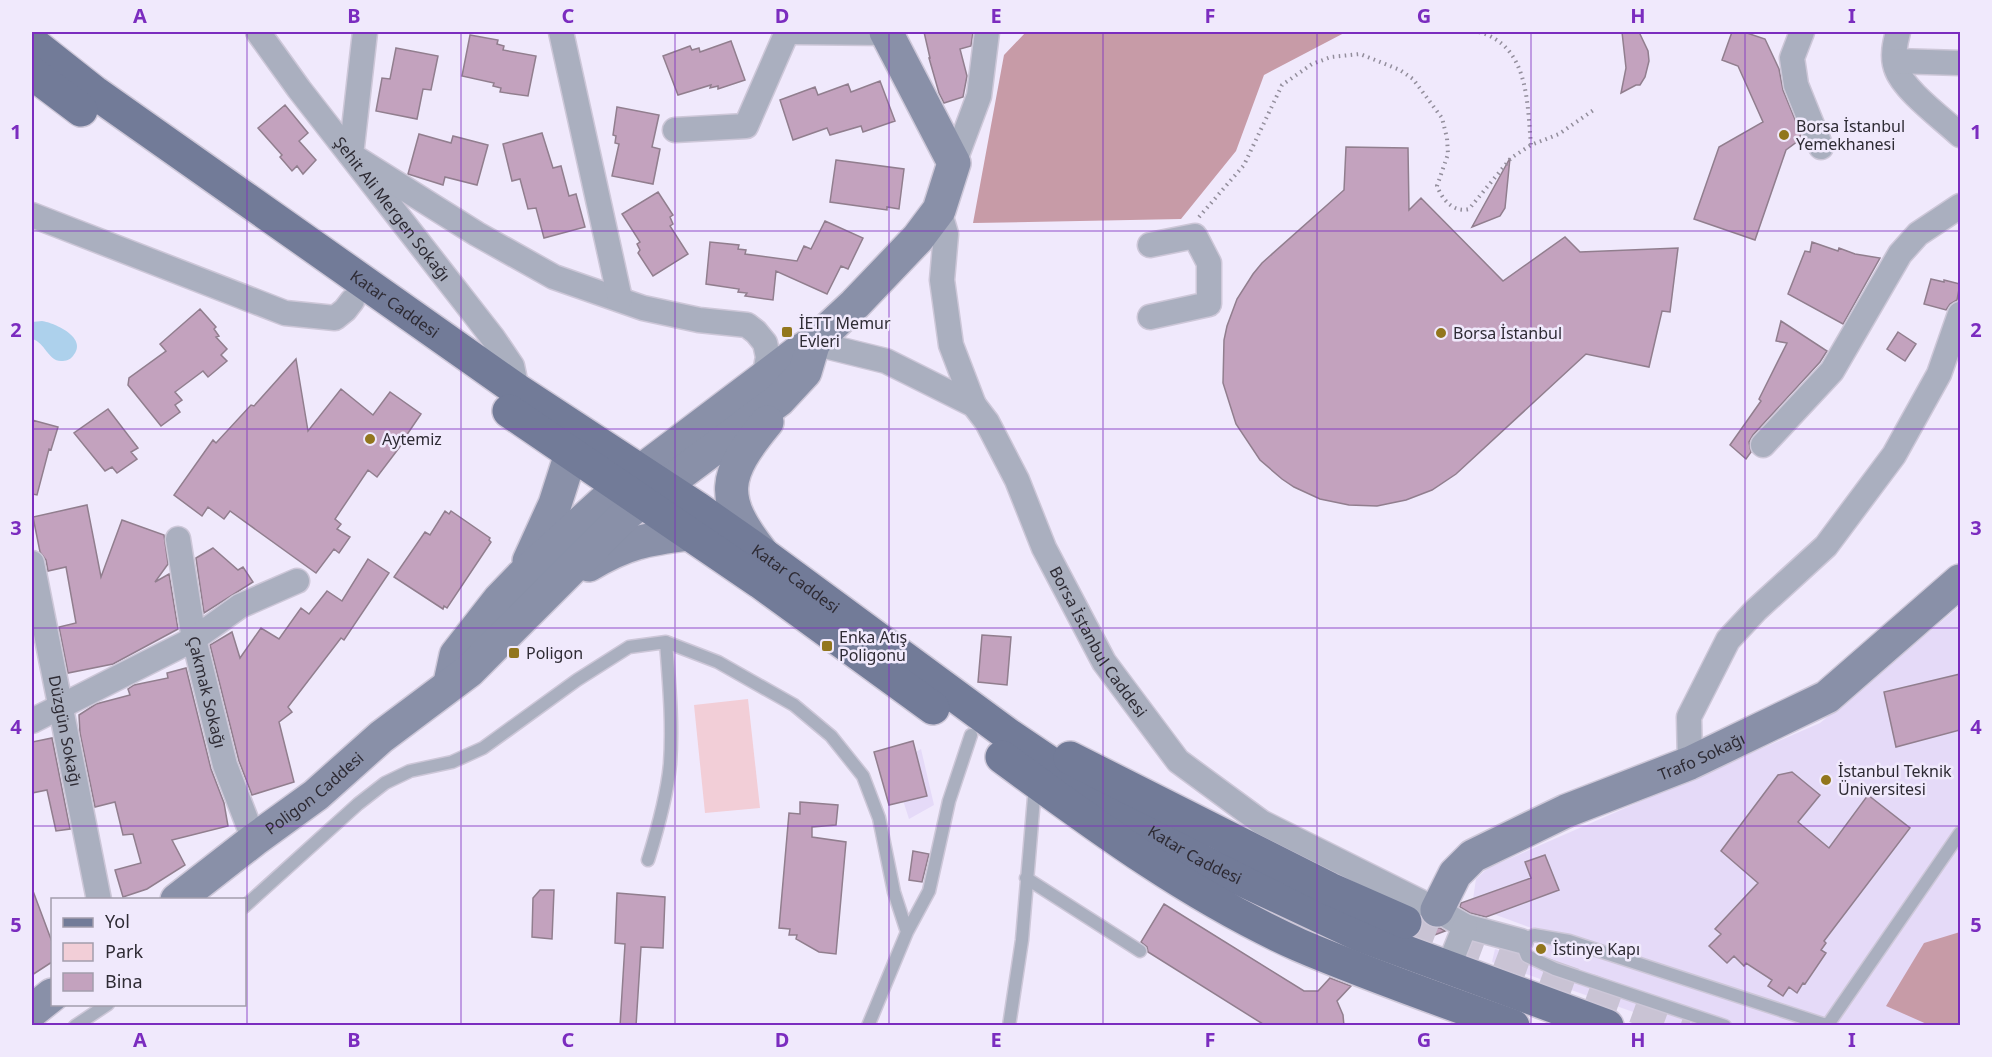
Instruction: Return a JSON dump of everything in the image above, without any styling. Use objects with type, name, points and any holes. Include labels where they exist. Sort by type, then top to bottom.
[{"type":"main road","name":"Katar Caddesi","points":[[32,43],[571,454],[641,487],[764,555],[1010,736],[1139,824],[1202,861],[1360,935],[1607,1026]]},
{"type":"main road","name":"Katar Caddesi","points":[[32,73],[358,292],[517,390],[641,487],[688,534],[760,582],[1074,810],[1181,881],[1244,917],[1299,944],[1513,1026]]},
{"type":"main road","points":[[1010,736],[1041,745],[1099,771],[1330,889],[1405,922]]},
{"type":"main road","points":[[1371,973],[1396,967],[1428,979],[1440,978],[1448,968]]},
{"type":"main road","points":[[1438,999],[1448,968]]},
{"type":"street","name":"Şehit Ali Mergen Sokağı","points":[[258,32],[299,89],[494,338],[512,366],[517,390]]},
{"type":"street","points":[[365,32],[351,155],[468,228],[554,277],[644,308],[699,320],[747,325],[765,343],[772,389],[767,422],[742,453],[731,485],[731,497],[739,520],[764,555]]},
{"type":"street","points":[[561,32],[620,299]]},
{"type":"street","points":[[675,130],[746,126],[788,32]]},
{"type":"street","points":[[795,32],[886,32],[954,163]]},
{"type":"street","points":[[449,685],[456,655],[499,600],[522,576],[772,389],[805,372],[813,343],[855,304],[939,210],[980,96],[987,32]]},
{"type":"street","points":[[1802,32],[1792,58],[1793,67],[1796,85],[1821,147]]},
{"type":"street","points":[[1898,32],[1894,49],[1895,61],[1903,83],[1960,135]]},
{"type":"street","points":[[1895,61],[1960,63]]},
{"type":"street","points":[[1763,445],[1832,371],[1900,254],[1918,234],[1960,206]]},
{"type":"street","points":[[939,210],[946,234],[942,280],[951,345],[974,405]]},
{"type":"street","points":[[32,215],[285,313],[335,318],[345,310],[358,292]]},
{"type":"street","points":[[1149,317],[1209,304],[1209,263],[1195,236],[1150,245]]},
{"type":"street","points":[[1690,763],[1689,717],[1728,640],[1756,610],[1826,546],[1894,455],[1939,374],[1960,314]]},
{"type":"street","name":"Borsa İstanbul Caddesi","points":[[813,343],[886,361],[974,405],[987,422],[1017,480],[1044,549],[1104,662],[1178,761],[1261,822],[1465,926],[1521,941]]},
{"type":"street","points":[[522,576],[555,504],[571,454]]},
{"type":"street","name":"Poligon Caddesi","points":[[180,898],[316,795],[381,737],[469,671],[626,514],[641,487]]},
{"type":"street","points":[[559,582],[608,553],[644,539],[688,534]]},
{"type":"street","name":"Çakmak Sokağı","points":[[178,539],[194,639],[225,765],[254,840]]},
{"type":"street","name":"Düzgün Sokağı","points":[[32,563],[99,898]]},
{"type":"street","points":[[32,721],[194,639],[240,606],[297,581]]},
{"type":"street","name":"Trafo Sokağı","points":[[1437,910],[1455,874],[1473,856],[1566,811],[1690,763],[1827,697],[1960,581]]},
{"type":"street","points":[[1448,968],[1465,926]]},
{"type":"street","points":[[32,1011],[51,996]]},
{"type":"lane","points":[[246,905],[358,804],[385,783],[410,771],[453,762],[483,748],[577,680],[628,647],[666,642],[718,662],[794,705],[831,736],[863,776],[867,786],[879,818],[894,892],[907,932]]},
{"type":"lane","points":[[648,860],[658,827],[670,764],[671,713],[666,642]]},
{"type":"lane","points":[[868,1026],[907,932],[929,891],[949,801],[971,735]]},
{"type":"lane","points":[[1009,1026],[1022,940],[1036,782]]},
{"type":"lane","points":[[1725,1026],[1555,969],[1527,956],[1521,941],[1534,935],[1569,941],[1828,1025],[1960,833]]},
{"type":"lane","points":[[1026,878],[1140,951]]},
{"type":"lane","points":[[75,1026],[106,1006]]},
{"type":"path","points":[[1479,32],[1508,48],[1519,65],[1526,95],[1531,145]]},
{"type":"path","points":[[1195,236],[1194,223],[1244,165],[1282,85],[1312,64],[1331,57],[1360,54],[1400,70],[1413,79],[1442,118],[1447,138],[1448,154],[1437,186],[1442,198],[1462,211],[1469,209],[1511,158],[1531,145],[1559,134],[1595,109]]},
{"type":"shaded area","points":[[1026,32],[1346,32],[1264,75],[1236,151],[1181,219],[973,223],[1004,55]]},
{"type":"shaded area","name":"İstanbul Teknik Üniversitesi","points":[[1960,606],[1960,1025],[1670,1025],[1492,962],[1495,949],[1533,961],[1542,932],[1472,906],[1476,879],[1488,868],[1820,723]]},
{"type":"shaded area","points":[[921,749],[934,805],[909,819],[892,766]]},
{"type":"shaded area","points":[[1960,932],[1960,1025],[1929,1025],[1886,1006],[1924,943]]},
{"type":"green space","points":[[748,699],[760,808],[705,813],[694,705]]},
{"type":"water","points":[[42,321],[62,328],[74,338],[77,349],[71,358],[65,361],[57,360],[32,339],[32,322]]},
{"type":"building","points":[[924,32],[973,32],[971,46],[960,49],[967,76],[963,97],[944,103],[929,58]]},
{"type":"building","points":[[1622,32],[1639,32],[1648,51],[1649,61],[1645,77],[1640,85],[1621,93],[1626,68]]},
{"type":"building","name":"Borsa İstanbul Yemekhanesi","points":[[1732,32],[1744,32],[1765,39],[1779,69],[1783,90],[1801,134],[1798,141],[1786,150],[1755,240],[1694,219],[1719,147],[1763,122],[1738,66],[1722,60]]},
{"type":"building","points":[[470,35],[498,40],[497,44],[504,46],[503,50],[536,56],[528,96],[500,92],[501,88],[493,86],[494,83],[462,76]]},
{"type":"building","points":[[731,41],[745,80],[718,89],[718,86],[710,88],[711,85],[678,95],[663,56],[690,46],[692,50],[699,48],[700,52]]},
{"type":"building","points":[[396,48],[438,56],[431,90],[423,89],[417,119],[376,111],[382,78],[390,79]]},
{"type":"building","points":[[880,81],[895,121],[863,132],[861,126],[830,135],[827,128],[793,140],[780,100],[815,87],[818,95],[848,84],[851,92]]},
{"type":"building","points":[[285,105],[308,133],[299,141],[316,160],[303,174],[297,166],[292,171],[280,157],[282,155],[258,128]]},
{"type":"building","points":[[617,107],[659,115],[652,147],[660,149],[653,184],[612,176],[619,144],[615,143],[616,136],[613,135]]},
{"type":"building","points":[[542,133],[553,168],[561,166],[569,196],[576,194],[585,227],[544,238],[536,208],[528,209],[520,179],[512,181],[503,144]]},
{"type":"building","points":[[419,134],[451,143],[453,136],[488,145],[477,185],[445,177],[443,185],[408,174]]},
{"type":"building","name":"Borsa İstanbul","points":[[1346,147],[1408,148],[1409,210],[1421,198],[1503,281],[1565,237],[1580,252],[1678,248],[1670,312],[1662,311],[1649,367],[1586,354],[1456,474],[1432,490],[1406,500],[1377,506],[1349,505],[1320,499],[1282,479],[1260,460],[1236,424],[1223,383],[1224,340],[1237,299],[1253,274],[1262,263],[1344,190]]},
{"type":"building","points":[[1510,158],[1505,208],[1500,216],[1472,227]]},
{"type":"building","points":[[836,160],[904,169],[899,209],[887,207],[887,210],[830,202]]},
{"type":"building","points":[[658,192],[673,215],[670,217],[673,224],[670,226],[688,254],[653,276],[638,253],[640,250],[637,244],[640,242],[622,214]]},
{"type":"building","points":[[825,221],[863,238],[848,269],[841,266],[827,294],[776,271],[773,300],[745,296],[747,293],[738,292],[739,289],[706,284],[710,242],[739,245],[738,249],[746,250],[745,254],[797,261],[804,246],[811,249]]},
{"type":"building","points":[[1812,242],[1838,251],[1839,248],[1855,254],[1880,258],[1843,324],[1788,294],[1805,251],[1810,252]]},
{"type":"building","points":[[1931,279],[1960,284],[1957,300],[1946,310],[1924,304]]},
{"type":"building","points":[[200,309],[216,327],[214,329],[219,336],[216,337],[227,349],[221,355],[227,361],[208,377],[203,371],[175,392],[182,400],[175,405],[180,412],[161,426],[128,385],[129,378],[166,351],[160,344]]},
{"type":"building","points":[[1781,321],[1827,351],[1820,362],[1753,435],[1749,442],[1751,452],[1746,459],[1730,445],[1761,401],[1759,399],[1787,343],[1776,341]]},
{"type":"building","points":[[1898,332],[1916,344],[1905,361],[1887,349]]},
{"type":"building","points":[[296,359],[308,431],[341,389],[373,415],[390,392],[421,414],[377,477],[368,470],[335,519],[341,524],[337,529],[350,537],[339,553],[334,549],[316,573],[230,511],[224,519],[208,507],[202,516],[174,495],[213,440],[216,443],[251,405],[254,406]]},
{"type":"building","points":[[108,409],[138,448],[131,452],[137,459],[117,473],[112,467],[105,471],[74,433]]},
{"type":"building","points":[[32,420],[58,427],[51,450],[49,449],[37,495],[32,494]]},
{"type":"building","points":[[87,505],[101,577],[122,520],[164,535],[168,564],[155,582],[169,574],[178,629],[113,664],[68,673],[59,627],[76,623],[66,567],[48,571],[46,560],[40,552],[33,517]]},
{"type":"building","points":[[445,511],[449,514],[451,511],[490,538],[491,542],[447,608],[444,606],[443,609],[394,577],[425,532],[430,535]]},
{"type":"building","points":[[213,548],[238,570],[243,567],[253,582],[204,613],[196,558]]},
{"type":"building","points":[[368,559],[389,573],[344,640],[341,638],[288,707],[292,712],[279,722],[294,782],[252,795],[239,761],[210,645],[232,632],[240,658],[261,628],[279,639],[301,608],[309,614],[327,591],[342,601]]},
{"type":"building","points":[[982,635],[1011,637],[1007,685],[978,682]]},
{"type":"building","points":[[186,668],[211,769],[224,803],[228,826],[172,840],[185,865],[147,889],[123,897],[115,870],[141,863],[133,834],[123,835],[115,802],[95,807],[80,733],[79,715],[96,704],[130,695],[128,689],[134,685],[168,678],[167,673]]},
{"type":"building","points":[[1960,674],[1960,730],[1896,747],[1884,692]]},
{"type":"building","points":[[52,738],[70,829],[56,831],[47,790],[32,793],[32,742]]},
{"type":"building","points":[[913,741],[927,796],[889,805],[874,752]]},
{"type":"building","points":[[1792,772],[1820,795],[1798,822],[1829,848],[1868,795],[1910,828],[1824,941],[1826,943],[1821,950],[1826,953],[1805,984],[1803,983],[1797,993],[1789,987],[1783,996],[1768,986],[1772,980],[1746,963],[1744,966],[1734,956],[1727,963],[1709,946],[1721,934],[1715,929],[1758,883],[1721,851],[1778,775]]},
{"type":"building","points":[[800,802],[838,805],[836,825],[812,827],[812,837],[846,842],[836,954],[819,952],[796,939],[797,935],[789,935],[790,929],[779,928],[789,813],[800,814]]},
{"type":"building","points":[[913,851],[929,854],[922,882],[909,880]]},
{"type":"building","points":[[1545,855],[1559,890],[1486,917],[1470,913],[1460,907],[1461,903],[1531,878],[1525,862]]},
{"type":"building","points":[[540,890],[554,890],[552,939],[532,937],[533,898]]},
{"type":"building","points":[[33,891],[51,939],[51,963],[32,975]]},
{"type":"building","points":[[617,893],[665,897],[663,948],[641,947],[636,1026],[620,1026],[625,944],[615,943]]},
{"type":"building","points":[[1164,904],[1304,991],[1318,991],[1330,978],[1351,986],[1337,1001],[1343,1015],[1344,1026],[1266,1026],[1148,952],[1147,947],[1141,942]]},
{"type":"building","points":[[1423,922],[1429,927],[1445,931],[1424,939],[1417,936],[1422,930]]},
{"type":"tunnel","points":[[1405,922],[1689,1026]]},
{"type":"place","name":"Borsa İstanbul Yemekhanesi","points":[[1784,135]]},
{"type":"place","name":"İETT Memur Evleri","points":[[787,332]]},
{"type":"place","name":"Borsa İstanbul","points":[[1441,333]]},
{"type":"place","name":"Aytemiz","points":[[370,439]]},
{"type":"place","name":"Enka Atış Poligonu","points":[[827,646]]},
{"type":"place","name":"Poligon","points":[[514,653]]},
{"type":"place","name":"İstanbul Teknik Üniversitesi","points":[[1826,780]]},
{"type":"place","name":"İstinye Kapı","points":[[1541,949]]}]
